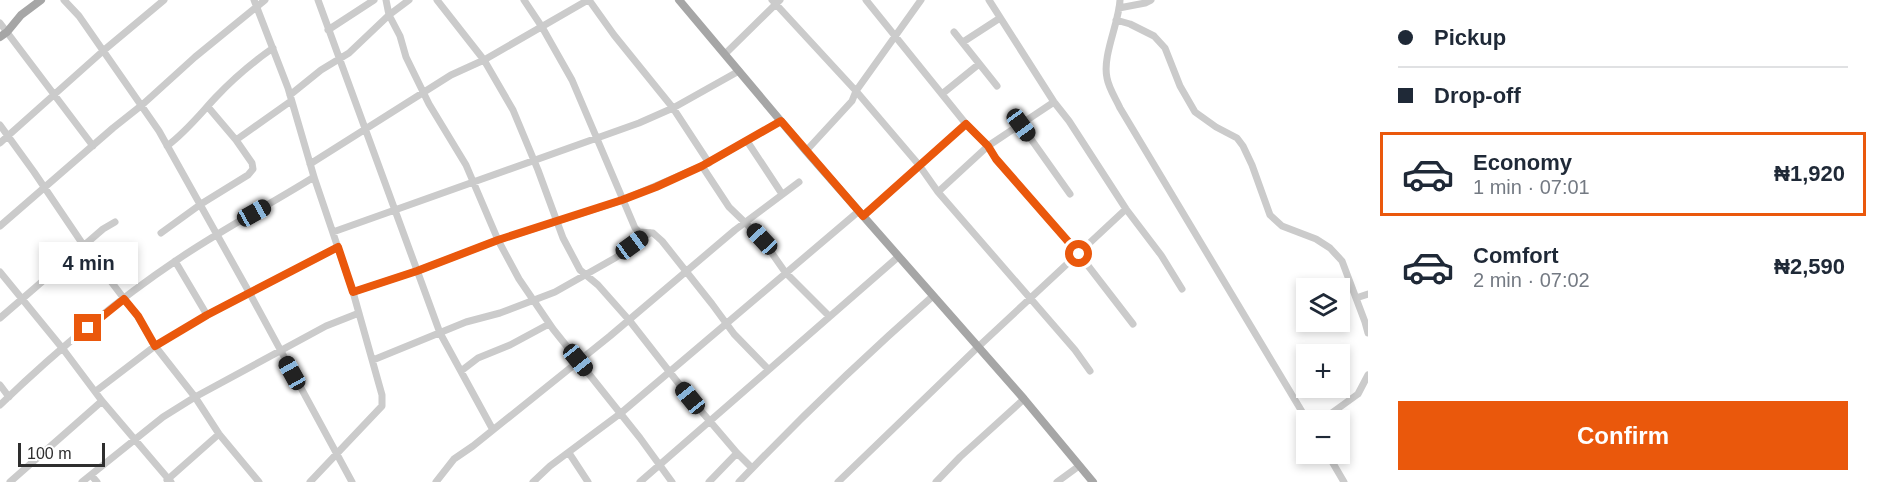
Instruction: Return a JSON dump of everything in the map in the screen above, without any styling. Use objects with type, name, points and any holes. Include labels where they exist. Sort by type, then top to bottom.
[{"type":"main road","points":[[4,34],[21,15],[41,0]]},
{"type":"main road","points":[[679,0],[806,151],[1024,399],[1093,482]]},
{"type":"street","points":[[64,0],[79,16],[142,105],[167,146],[201,204],[352,482]]},
{"type":"street","points":[[0,142],[163,0]]},
{"type":"street","points":[[0,226],[142,105],[255,3],[265,0]]},
{"type":"street","points":[[318,0],[440,333],[493,430]]},
{"type":"street","points":[[328,30],[374,0]]},
{"type":"street","points":[[386,0],[389,15],[400,36],[406,57],[423,92],[466,165],[498,240],[519,279],[549,324],[621,412],[672,482]]},
{"type":"street","points":[[236,141],[321,70],[349,53],[389,15],[409,0]]},
{"type":"street","points":[[437,0],[484,60],[513,110],[573,259],[586,276],[598,285],[629,320],[709,421],[752,468]]},
{"type":"street","points":[[524,0],[572,80],[635,228],[639,232],[657,236],[747,350],[768,369]]},
{"type":"street","points":[[310,164],[451,75],[484,60],[589,0],[614,35],[674,108],[729,207],[762,239],[785,272],[829,316]]},
{"type":"street","points":[[866,0],[966,124],[988,146],[996,159],[1079,254],[1133,324]]},
{"type":"street","points":[[806,151],[852,101],[856,91],[921,0]]},
{"type":"street","points":[[989,0],[1054,102],[1126,209],[1161,255],[1182,289]]},
{"type":"street","points":[[1151,0],[1144,3],[1119,4],[1110,45],[1107,81],[1120,108],[1301,410]]},
{"type":"street","points":[[725,54],[776,1],[919,165],[938,192],[1090,371]]},
{"type":"street","points":[[255,3],[290,98],[353,292],[382,395],[382,405],[310,482]]},
{"type":"street","points":[[963,42],[1000,18]]},
{"type":"street","points":[[1116,20],[1154,36],[1165,48],[1180,87],[1195,112],[1237,138],[1244,146],[1270,215],[1282,226],[1316,239],[1330,248],[1342,261],[1368,333]]},
{"type":"street","points":[[0,23],[4,34],[55,94],[93,146]]},
{"type":"street","points":[[954,32],[997,86]]},
{"type":"street","points":[[167,146],[178,138],[252,63],[273,48]]},
{"type":"street","points":[[942,94],[979,64]]},
{"type":"street","points":[[333,232],[535,162],[639,123],[674,108],[739,71]]},
{"type":"street","points":[[938,192],[988,146],[1054,102]]},
{"type":"street","points":[[161,233],[254,169],[236,141],[208,107]]},
{"type":"street","points":[[353,292],[417,271],[498,240],[622,200],[705,165],[781,121]]},
{"type":"street","points":[[533,482],[550,466],[621,412],[785,272],[861,214],[966,124]]},
{"type":"street","points":[[0,125],[84,246],[138,316],[155,346],[195,397],[219,434],[259,482]]},
{"type":"street","points":[[1021,125],[1070,194]]},
{"type":"street","points":[[747,141],[782,194]]},
{"type":"street","points":[[0,405],[63,349],[175,261],[314,177]]},
{"type":"street","points":[[436,482],[454,459],[629,320],[746,222],[799,182]]},
{"type":"street","points":[[838,482],[1126,209]]},
{"type":"street","points":[[0,318],[103,229],[115,222]]},
{"type":"street","points":[[373,360],[466,322],[500,313],[555,292],[615,258],[650,233]]},
{"type":"street","points":[[96,391],[155,346],[207,315],[338,247]]},
{"type":"street","points":[[640,482],[898,257]]},
{"type":"street","points":[[175,261],[207,315]]},
{"type":"street","points":[[0,272],[168,481],[219,434]]},
{"type":"street","points":[[1356,298],[1368,294]]},
{"type":"street","points":[[739,482],[871,352],[933,296]]},
{"type":"street","points":[[82,482],[163,417],[195,397],[326,327],[359,312]]},
{"type":"street","points":[[461,371],[478,358],[510,345],[549,324]]},
{"type":"street","points":[[1358,394],[1368,375]]},
{"type":"street","points":[[0,385],[9,397]]},
{"type":"street","points":[[1336,410],[1368,388]]},
{"type":"street","points":[[936,482],[1024,399]]},
{"type":"street","points":[[10,482],[102,401]]},
{"type":"street","points":[[569,453],[588,482]]},
{"type":"street","points":[[709,482],[737,453]]},
{"type":"street","points":[[1333,464],[1344,482]]},
{"type":"street","points":[[1058,482],[1079,466]]},
{"type":"street","points":[[91,475],[97,482]]},
{"type":"route","points":[[88,328],[124,299],[138,316],[155,346],[207,315],[338,247],[353,292],[656,187],[702,166],[781,121],[863,216],[966,124],[988,146],[996,159],[1079,254]]}]
